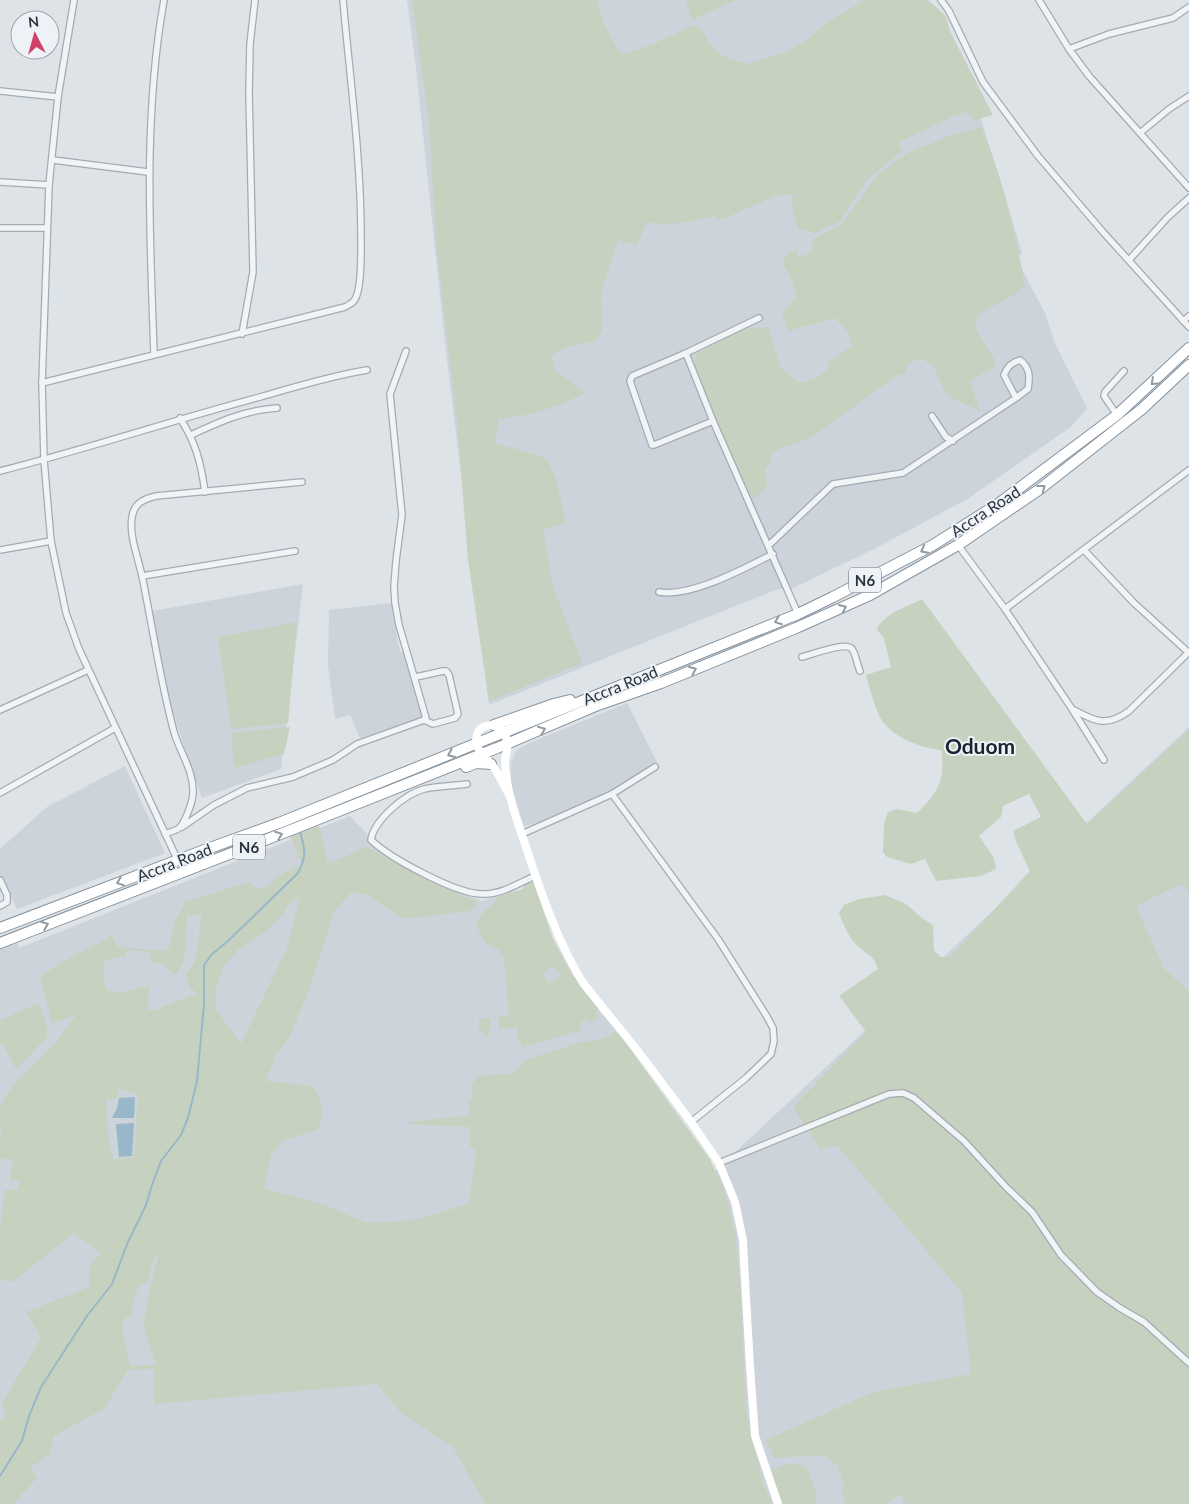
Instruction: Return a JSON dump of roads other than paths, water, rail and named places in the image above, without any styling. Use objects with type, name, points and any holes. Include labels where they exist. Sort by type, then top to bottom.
[{"type":"highway","name":"Accra Road","points":[[0,928],[279,823],[798,614],[905,560],[976,519],[1060,460],[1117,415],[1189,348]]},
{"type":"highway","name":"Accra Road","points":[[0,943],[508,744],[598,705],[662,683],[833,612],[890,584],[958,545],[1040,489],[1142,409],[1189,365]]},
{"type":"highway","points":[[494,725],[554,704],[598,694]]},
{"type":"highway","points":[[410,782],[424,782],[476,763],[491,764]]},
{"type":"street","points":[[74,0],[58,96],[47,228],[42,383],[44,460],[51,541],[66,613],[78,649],[178,861]]},
{"type":"street","points":[[154,354],[148,172],[159,23],[164,0]]},
{"type":"street","points":[[242,334],[253,272],[249,93],[250,44],[255,0]]},
{"type":"street","points":[[42,383],[154,354],[242,334],[345,307],[352,303],[357,296],[361,253],[361,199],[358,142],[343,0]]},
{"type":"street","points":[[941,0],[949,11],[983,82],[1016,130],[1069,194],[1189,327]]},
{"type":"street","points":[[1039,0],[1069,49],[1089,76],[1189,188]]},
{"type":"street","points":[[1069,49],[1109,34],[1173,18],[1189,7]]},
{"type":"street","points":[[0,91],[58,96]]},
{"type":"street","points":[[1140,133],[1169,109],[1189,96]]},
{"type":"street","points":[[53,160],[148,172]]},
{"type":"street","points":[[0,182],[50,185]]},
{"type":"street","points":[[1129,260],[1168,217],[1189,198]]},
{"type":"street","points":[[0,228],[47,228]]},
{"type":"street","points":[[1183,320],[1189,316]]},
{"type":"street","points":[[714,421],[654,446],[650,442],[630,381],[632,376],[684,354],[759,318]]},
{"type":"street","points":[[406,351],[390,394],[402,515],[394,586],[399,625],[416,678],[426,718],[424,720]]},
{"type":"street","points":[[684,354],[687,356],[798,614]]},
{"type":"street","points":[[769,545],[832,484],[903,473],[1016,398],[1028,389],[1030,375],[1026,365],[1020,360],[1012,362],[1007,367],[1004,375],[1016,398]]},
{"type":"street","points":[[0,471],[44,460],[180,418],[366,370]]},
{"type":"street","points":[[1117,415],[1104,396],[1105,392],[1124,371]]},
{"type":"street","points":[[191,435],[225,419],[244,413],[277,408]]},
{"type":"street","points":[[932,416],[946,437],[953,441]]},
{"type":"street","points":[[180,418],[191,435],[200,461],[205,492]]},
{"type":"street","points":[[1004,609],[1042,579],[1084,550],[1122,519],[1188,474]]},
{"type":"street","points":[[180,828],[193,795],[192,776],[179,748],[163,690],[142,576],[133,539],[132,518],[135,507],[143,500],[156,496],[302,482]]},
{"type":"street","points":[[0,550],[51,541]]},
{"type":"street","points":[[958,545],[1072,709],[1104,760]]},
{"type":"street","points":[[142,576],[295,550]]},
{"type":"street","points":[[1072,709],[1099,722],[1120,718],[1189,652],[1134,603],[1084,550]]},
{"type":"street","points":[[659,592],[668,594],[705,585],[746,568],[773,554]]},
{"type":"street","points":[[802,657],[847,646],[852,648],[860,672]]},
{"type":"street","points":[[0,710],[88,670]]},
{"type":"street","points":[[165,834],[180,828],[214,805],[247,788],[293,777],[333,760],[357,744],[424,720],[433,724],[455,718],[458,714],[446,671],[416,678]]},
{"type":"street","points":[[511,799],[491,764],[482,754],[476,743],[476,734],[486,726],[494,725],[504,732],[508,744],[505,763],[511,799],[535,876],[566,953],[583,983],[637,1050],[719,1163],[734,1202],[742,1240],[756,1436],[778,1504]]},
{"type":"street","points":[[0,793],[115,728]]},
{"type":"street","points":[[522,834],[612,794],[655,767]]},
{"type":"street","points":[[467,784],[422,789],[408,796],[382,818],[372,832],[371,840],[434,878],[476,894],[502,891],[535,876]]},
{"type":"street","points":[[612,794],[718,939],[773,1028],[774,1041],[771,1054],[746,1078],[691,1122]]},
{"type":"street","points":[[0,880],[8,902],[0,906]]},
{"type":"street","points":[[719,1163],[889,1094],[903,1093],[914,1098],[964,1141],[1032,1212],[1061,1255],[1097,1292],[1144,1322],[1189,1363]]},
{"type":"water","points":[[135,1097],[134,1118],[112,1118],[119,1098]]},
{"type":"water","points":[[134,1123],[132,1156],[119,1157],[116,1124]]},
{"type":"waterway","points":[[0,1476],[22,1441],[29,1416],[41,1387],[87,1316],[112,1284],[128,1242],[146,1205],[161,1161],[181,1135],[188,1118],[197,1081],[204,1004],[204,965],[212,954],[228,941],[298,873],[303,862],[304,852],[300,831]]},
{"type":"district","name":"Oduom","points":[[980,745]]}]
